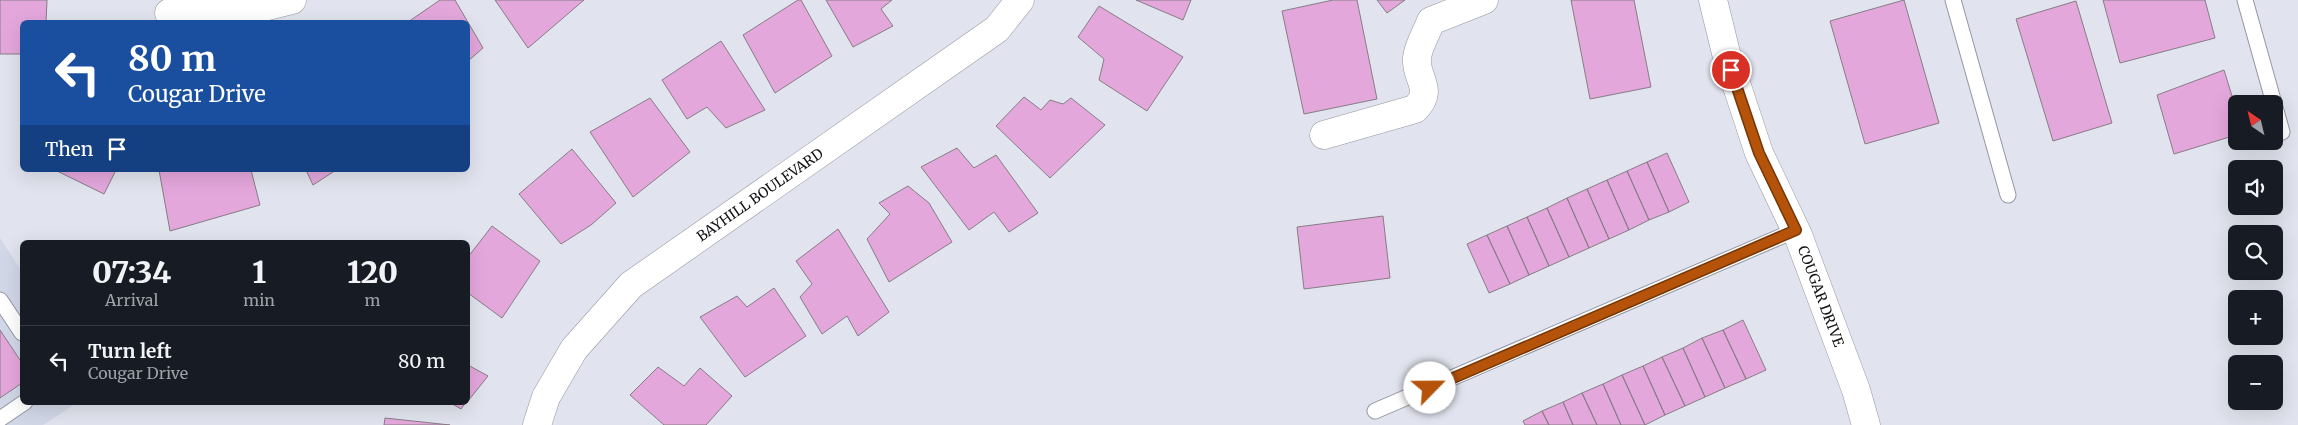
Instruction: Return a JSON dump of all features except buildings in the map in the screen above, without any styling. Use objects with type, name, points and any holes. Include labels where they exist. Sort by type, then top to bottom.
[{"type":"street","points":[[170,13],[252,10],[292,0]]},
{"type":"street","name":"BAYHILL BOULEVARD","points":[[537,425],[546,397],[574,349],[631,285],[997,29],[1020,0]]},
{"type":"street","points":[[1324,135],[1415,109],[1422,102],[1425,92],[1417,58],[1431,21],[1484,0]]},
{"type":"street","name":"COUGAR DRIVE","points":[[1712,0],[1726,53],[1759,153],[1796,230],[1856,390],[1866,425]]},
{"type":"lane","points":[[1953,0],[2008,194]]},
{"type":"lane","points":[[2245,0],[2272,95]]},
{"type":"lane","points":[[1375,411],[1796,230]]},
{"type":"lane","points":[[0,300],[20,330]]},
{"type":"lane","points":[[0,419],[21,405]]},
{"type":"shaded area","points":[[0,238],[20,269],[20,405],[74,405],[43,425],[0,425]]},
{"type":"route","points":[[1430,388],[1796,230],[1759,153],[1731,70]]}]
